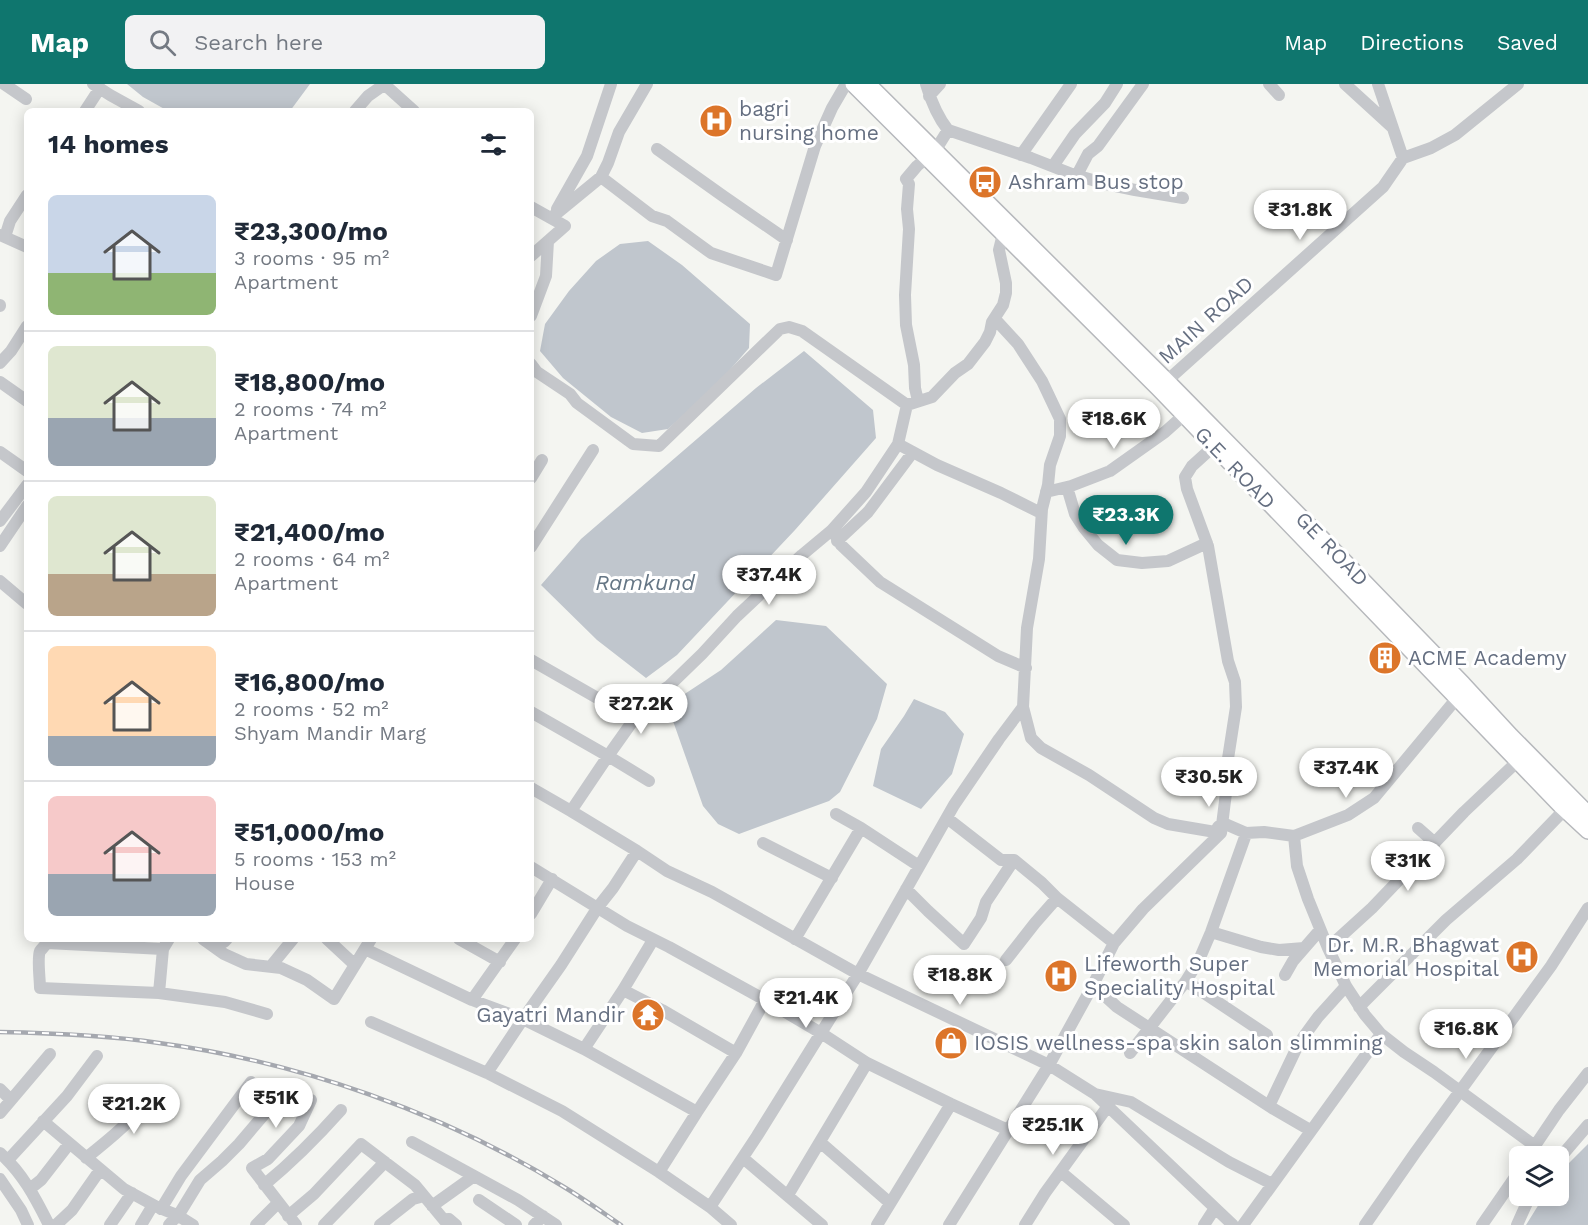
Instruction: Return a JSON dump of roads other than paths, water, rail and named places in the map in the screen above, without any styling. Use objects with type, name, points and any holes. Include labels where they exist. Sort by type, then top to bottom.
[{"type":"main road","points":[[853,84],[931,155]]},
{"type":"main road","name":"GE ROAD","points":[[868,84],[931,155],[1356,573],[1569,805],[1588,814]]},
{"type":"main road","name":"G.E. ROAD","points":[[1163,385],[1184,415],[1518,761],[1569,805],[1588,831]]},
{"type":"street","points":[[4,84],[26,99]]},
{"type":"street","points":[[349,108],[373,84]]},
{"type":"street","points":[[357,108],[384,84],[411,108]]},
{"type":"street","points":[[551,218],[587,156],[611,84]]},
{"type":"street","points":[[551,218],[601,177],[619,132],[647,84]]},
{"type":"street","points":[[601,177],[652,216],[668,221],[711,253],[776,275],[815,146],[846,84]]},
{"type":"street","points":[[940,84],[928,90],[940,119],[948,130],[1077,175],[1135,190],[1183,198]]},
{"type":"street","points":[[1021,155],[1071,84]]},
{"type":"street","points":[[1053,166],[1075,134],[1105,103],[1117,84]]},
{"type":"street","points":[[1077,175],[1088,154],[1098,146],[1143,84]]},
{"type":"street","points":[[1269,84],[1279,94]]},
{"type":"street","points":[[1345,84],[1393,128]]},
{"type":"street","points":[[1378,84],[1403,158],[1431,148],[1455,135],[1518,84]]},
{"type":"street","points":[[86,108],[96,86],[134,108]]},
{"type":"street","points":[[835,536],[898,444],[902,421],[913,403],[914,365],[906,325],[909,184],[906,179],[931,155],[948,130]]},
{"type":"street","points":[[657,149],[787,240]]},
{"type":"street","name":"MAIN ROAD","points":[[1163,385],[1383,186],[1403,158]]},
{"type":"street","points":[[24,200],[2,236],[24,246]]},
{"type":"street","points":[[534,209],[565,226],[534,253]]},
{"type":"street","points":[[913,403],[932,397],[955,373],[968,364],[985,342],[992,322],[1003,305],[1006,293],[999,250],[1004,228]]},
{"type":"street","points":[[534,308],[546,276],[548,241]]},
{"type":"street","points":[[995,319],[1018,344],[1042,381],[1060,419],[1060,436],[1050,465],[1041,513],[1039,559],[1028,628],[1023,707],[1031,738],[1041,748],[1089,775],[1154,818],[1168,824],[1294,836],[1348,815],[1374,798],[1458,698]]},
{"type":"street","points":[[534,368],[633,444],[659,446],[780,329],[789,327],[802,332],[913,403]]},
{"type":"street","points":[[0,363],[24,330]]},
{"type":"street","points":[[0,382],[24,395]]},
{"type":"street","points":[[1046,492],[1110,471],[1150,443],[1184,415]]},
{"type":"street","points":[[898,444],[937,465],[1041,513]]},
{"type":"street","points":[[949,1225],[1049,1065],[1094,985],[1114,943],[1217,830],[1226,793],[1224,773],[1236,707],[1235,682],[1228,661],[1207,543],[1187,489],[1185,477],[1192,466],[1214,446]]},
{"type":"street","points":[[534,542],[593,450]]},
{"type":"street","points":[[0,452],[24,469]]},
{"type":"street","points":[[571,811],[634,719],[652,697],[669,686],[737,616],[802,555],[835,536],[868,512],[913,452]]},
{"type":"street","points":[[534,473],[542,460]]},
{"type":"street","points":[[1067,487],[1075,514],[1084,528],[1098,545],[1117,560],[1142,563],[1168,561],[1207,543]]},
{"type":"street","points":[[0,521],[24,489]]},
{"type":"street","points":[[0,546],[24,510]]},
{"type":"street","points":[[835,536],[880,582],[898,595],[998,656],[1026,668]]},
{"type":"street","points":[[0,581],[24,601]]},
{"type":"street","points":[[534,662],[634,719]]},
{"type":"street","points":[[710,1207],[858,974],[954,805],[1023,707]]},
{"type":"street","points":[[534,714],[649,781]]},
{"type":"street","points":[[1328,948],[1372,908],[1464,812],[1518,761]]},
{"type":"street","points":[[534,790],[667,871],[712,892],[858,974],[1049,1065],[1095,1094],[1233,1225]]},
{"type":"street","points":[[1359,1007],[1446,920],[1517,860],[1569,805]]},
{"type":"street","points":[[836,814],[919,866]]},
{"type":"street","points":[[947,818],[1001,860],[1014,860],[1114,943]]},
{"type":"street","points":[[795,939],[861,828]]},
{"type":"street","points":[[1418,828],[1435,843]]},
{"type":"street","points":[[1294,836],[1297,866],[1308,899],[1328,948],[1359,1007],[1381,1034],[1461,1091],[1526,1146]]},
{"type":"street","points":[[1130,1053],[1186,981],[1199,960],[1245,837]]},
{"type":"street","points":[[763,843],[832,878]]},
{"type":"street","points":[[487,1073],[637,851]]},
{"type":"street","points":[[906,889],[964,944],[981,918],[986,902],[1014,860]]},
{"type":"street","points":[[534,869],[627,926],[765,1000],[821,1033],[867,1064],[1008,1130]]},
{"type":"street","points":[[534,909],[552,879]]},
{"type":"street","points":[[1006,960],[1057,898]]},
{"type":"street","points":[[1365,1225],[1551,966],[1588,909]]},
{"type":"street","points":[[1285,975],[1293,961],[1320,930]]},
{"type":"street","points":[[1211,932],[1261,948],[1279,950],[1304,948]]},
{"type":"street","points":[[584,1049],[653,940]]},
{"type":"street","points":[[47,942],[40,950],[38,960],[40,988],[159,993],[225,1002],[267,1014]]},
{"type":"street","points":[[87,942],[166,944],[159,993]]},
{"type":"street","points":[[207,942],[224,954],[246,964],[281,968],[307,980],[334,999],[368,944],[472,1000],[523,1019],[584,1049],[697,1112]]},
{"type":"street","points":[[271,966],[291,942]]},
{"type":"street","points":[[330,942],[355,965]]},
{"type":"street","points":[[464,942],[500,962]]},
{"type":"street","points":[[472,1000],[513,942]]},
{"type":"street","points":[[1186,981],[1267,1035]]},
{"type":"street","points":[[1094,985],[1117,1007],[1310,1130]]},
{"type":"street","points":[[1269,1106],[1299,1043],[1318,1017],[1346,986]]},
{"type":"street","points":[[623,990],[736,1053]]},
{"type":"street","points":[[659,1172],[736,1053],[765,1000]]},
{"type":"street","points":[[370,1022],[487,1073],[562,1111],[659,1172],[710,1207],[731,1225]]},
{"type":"street","points":[[1243,1225],[1381,1034]]},
{"type":"street","points":[[0,1113],[50,1054]]},
{"type":"street","points":[[49,1225],[31,1188],[4,1156],[67,1096],[97,1056]]},
{"type":"street","points":[[788,1195],[867,1064]]},
{"type":"street","points":[[1535,1146],[1559,1110],[1588,1073]]},
{"type":"street","points":[[141,1225],[181,1176],[251,1082]]},
{"type":"street","points":[[0,1089],[11,1100]]},
{"type":"street","points":[[86,1158],[141,1107],[148,1091]]},
{"type":"street","points":[[173,1220],[200,1180],[239,1144],[284,1091]]},
{"type":"street","points":[[1095,1094],[1131,1102],[1228,1162],[1272,1184]]},
{"type":"street","points":[[311,1100],[299,1126],[268,1159],[252,1168],[292,1221],[361,1144],[415,1185],[444,1220],[449,1219],[456,1225]]},
{"type":"street","points":[[877,1225],[951,1104]]},
{"type":"street","points":[[1026,1224],[1108,1106]]},
{"type":"street","points":[[264,1185],[310,1145],[341,1110]]},
{"type":"street","points":[[43,1121],[124,1189],[157,1207],[173,1220],[193,1225]]},
{"type":"street","points":[[1569,1147],[1588,1125]]},
{"type":"street","points":[[412,1142],[518,1200],[538,1220],[556,1225]]},
{"type":"street","points":[[820,1142],[890,1203]]},
{"type":"street","points":[[31,1188],[41,1180],[69,1144]]},
{"type":"street","points":[[743,1158],[822,1225]]},
{"type":"street","points":[[329,1224],[385,1162]]},
{"type":"street","points":[[56,1225],[72,1210],[100,1170]]},
{"type":"street","points":[[1061,1172],[1124,1225]]},
{"type":"street","points":[[432,1206],[474,1176]]},
{"type":"street","points":[[0,1179],[21,1210],[28,1225]]},
{"type":"street","points":[[1482,1225],[1509,1186]]},
{"type":"street","points":[[110,1225],[132,1194]]},
{"type":"street","points":[[380,1225],[413,1199],[424,1196]]},
{"type":"street","points":[[479,1200],[516,1225]]},
{"type":"street","points":[[256,1225],[278,1203]]},
{"type":"street","points":[[1517,1225],[1526,1206]]},
{"type":"street","points":[[1204,1225],[1215,1208]]},
{"type":"water","points":[[127,84],[310,84],[292,108],[163,108],[143,97]]},
{"type":"water","points":[[648,241],[682,265],[750,324],[749,348],[715,387],[668,429],[642,433],[611,417],[563,378],[540,351],[545,324],[569,291],[596,261],[620,244]]},
{"type":"water","name":"Ramkund","points":[[804,351],[873,410],[876,438],[795,530],[677,655],[646,678],[597,640],[541,585],[581,539],[756,388]]},
{"type":"water","points":[[776,620],[826,626],[887,684],[877,719],[840,792],[829,801],[739,834],[718,824],[703,806],[673,721],[671,703],[721,670]]},
{"type":"water","points":[[914,699],[945,712],[964,734],[952,774],[921,809],[873,786],[881,749]]},
{"type":"water","points":[[1588,1144],[1588,1225],[1526,1225],[1538,1206],[1569,1206],[1569,1163]]},
{"type":"railway","points":[[0,1032],[80,1035],[159,1043],[264,1063],[317,1077],[369,1094],[470,1136],[564,1187],[621,1225]]},
{"type":"place","name":"bagri nursing home","points":[[716,121]]},
{"type":"place","name":"Ashram Bus stop","points":[[985,182]]},
{"type":"place","name":"ACME Academy","points":[[1385,658]]},
{"type":"place","name":"Dr. M.R. Bhagwat Memorial Hospital","points":[[1522,957]]},
{"type":"place","name":"Lifeworth Super Speciality Hospital","points":[[1061,976]]},
{"type":"place","name":"Gayatri Mandir","points":[[648,1015]]},
{"type":"place","name":"IOSIS wellness-spa skin salon slimming","points":[[951,1043]]}]
